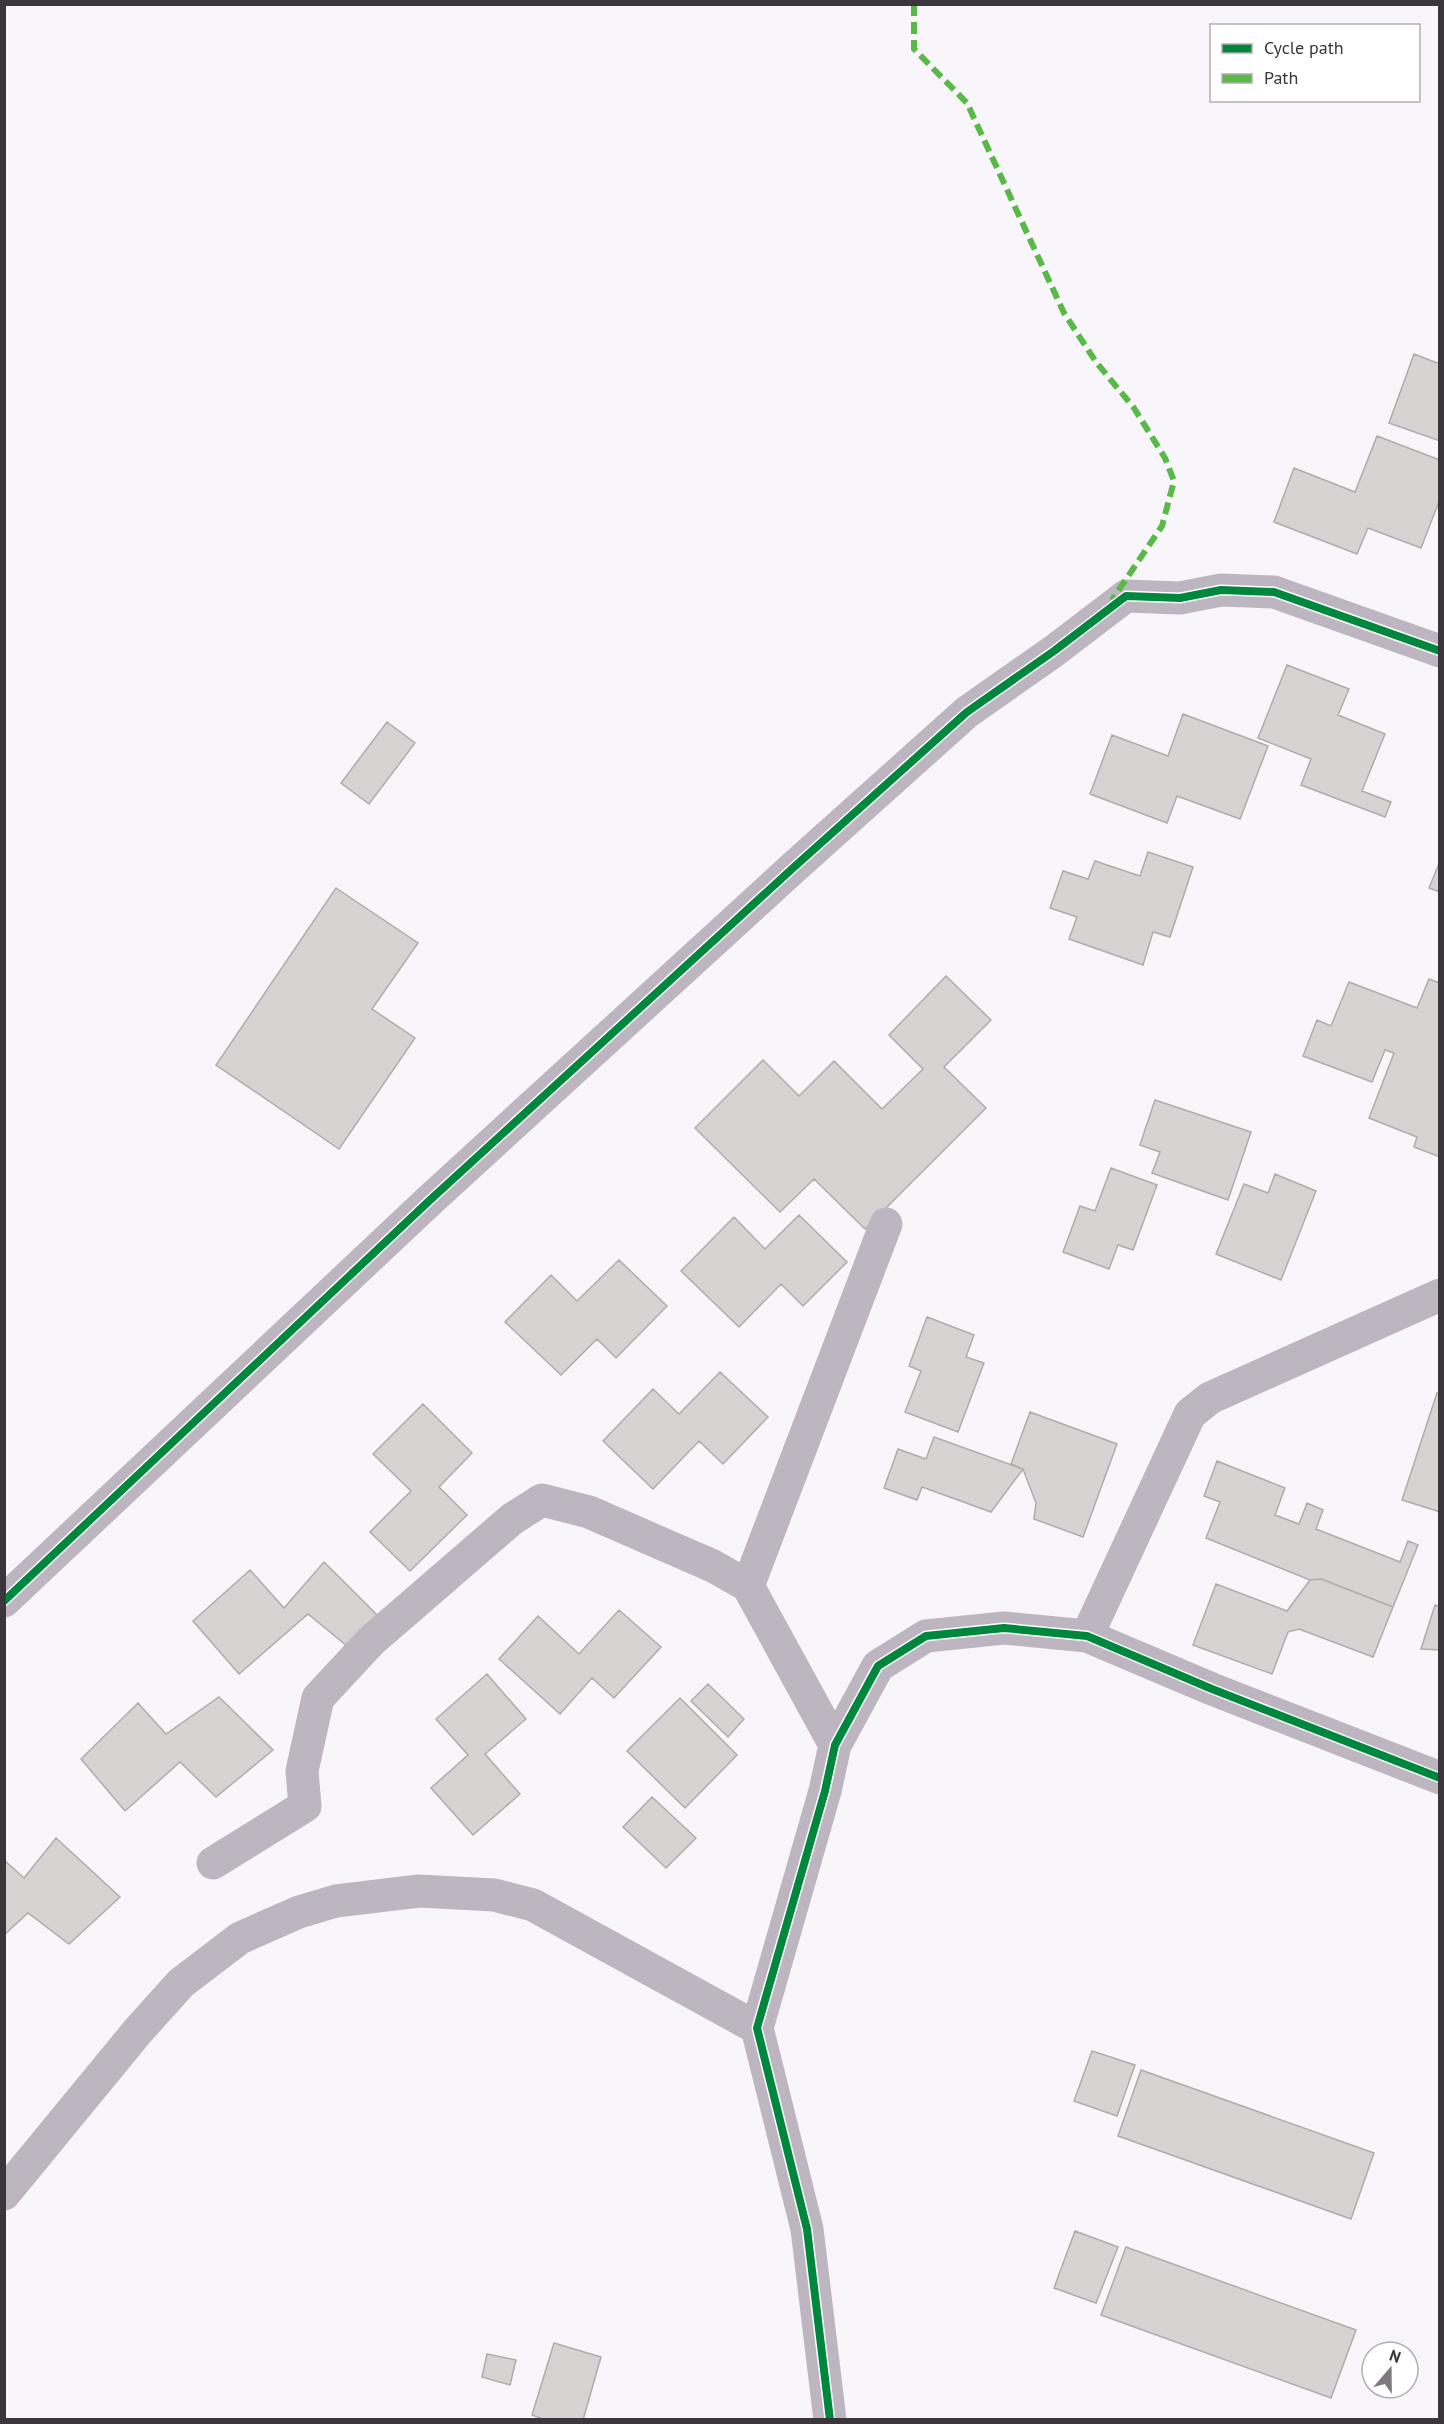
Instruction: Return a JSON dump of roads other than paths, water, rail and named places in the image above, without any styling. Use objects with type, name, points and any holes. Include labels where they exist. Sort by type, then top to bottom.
[{"type":"street","points":[[4,1601],[429,1201],[801,860],[967,712],[1054,651],[1126,596],[1180,598],[1221,590],[1274,592],[1440,651]]},
{"type":"street","points":[[747,1586],[886,1224]]},
{"type":"street","points":[[1087,1636],[1190,1414],[1210,1398],[1440,1295]]},
{"type":"street","points":[[213,1863],[305,1806],[302,1771],[318,1698],[371,1641],[512,1519],[542,1500],[590,1512],[713,1566],[747,1586],[835,1745]]},
{"type":"street","points":[[830,2420],[807,2229],[757,2028],[825,1791],[835,1745],[879,1666],[926,1636],[1004,1628],[1087,1636],[1212,1689],[1440,1778]]},
{"type":"street","points":[[4,2194],[137,2032],[181,1983],[240,1938],[299,1912],[336,1900],[419,1891],[494,1895],[533,1905],[757,2028]]}]
